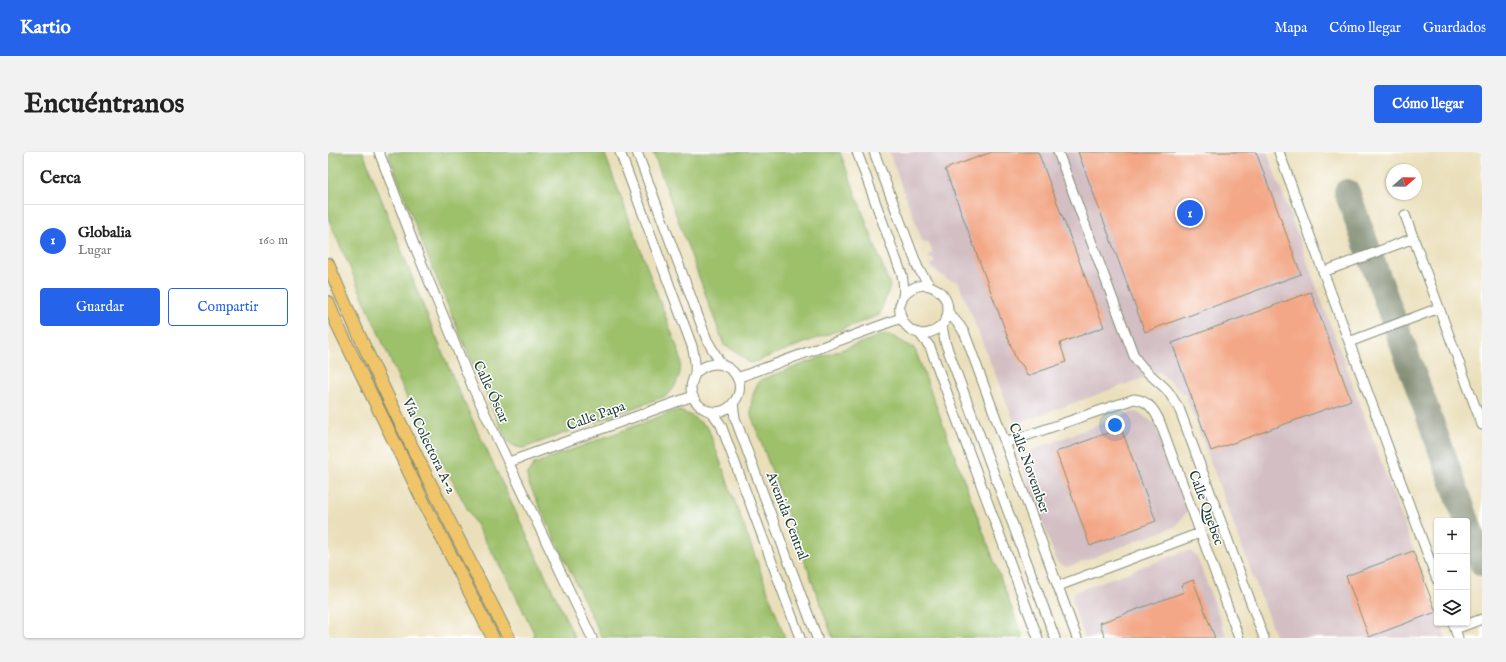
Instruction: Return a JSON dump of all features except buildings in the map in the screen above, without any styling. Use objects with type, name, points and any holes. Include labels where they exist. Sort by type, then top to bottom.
[{"type":"main road","name":"Vía Colectora A-2","points":[[328,264],[355,328],[412,448],[509,638]]},
{"type":"main road","name":"Vía Colectora A-2","points":[[328,302],[337,324],[424,503],[494,638]]},
{"type":"street","name":"Calle Óscar","points":[[379,152],[446,325],[473,388],[592,638]]},
{"type":"street","points":[[620,152],[692,346],[695,374]]},
{"type":"street","points":[[638,152],[707,340],[721,364]]},
{"type":"street","points":[[857,152],[902,275],[903,296]]},
{"type":"street","points":[[1058,152],[1134,356],[1146,372],[1166,390],[1178,408],[1264,638]]},
{"type":"street","points":[[1279,152],[1434,572]]},
{"type":"street","points":[[877,153],[918,268],[930,286]]},
{"type":"street","points":[[1405,215],[1482,425]]},
{"type":"street","points":[[1323,272],[1414,238]]},
{"type":"street","points":[[918,286],[930,286],[936,288],[945,298],[948,312],[942,325],[932,332],[919,333],[905,325],[899,311],[900,303],[907,291],[918,286]]},
{"type":"street","points":[[1349,342],[1439,308]]},
{"type":"street","name":"Calle November","points":[[948,312],[965,334],[1078,638]]},
{"type":"street","points":[[738,378],[901,318]]},
{"type":"street","points":[[942,325],[945,342],[1055,638]]},
{"type":"street","points":[[919,333],[932,351],[1038,638]]},
{"type":"street","points":[[710,411],[723,410],[734,403],[739,391],[738,378],[728,367],[721,364],[709,364],[695,374],[691,388],[692,396],[696,403],[710,411],[721,424],[800,638]]},
{"type":"street","name":"Calle Papa","points":[[509,462],[692,396]]},
{"type":"street","name":"Calle Quebec","points":[[1005,443],[1134,399],[1140,399],[1146,402],[1157,415],[1239,638]]},
{"type":"street","name":"Avenida Central","points":[[734,403],[735,418],[817,638]]},
{"type":"street","points":[[1058,586],[1200,533]]},
{"type":"street","points":[[1455,630],[1482,620]]},
{"type":"shaded area","points":[[889,152],[1267,152],[1434,606],[1434,626],[1441,626],[1446,637],[1276,638],[1186,396],[1160,372],[1015,424],[958,281],[949,280],[933,269],[931,264],[935,263],[933,258],[929,259],[928,255],[933,253],[928,242],[923,243]]},
{"type":"shaded area","points":[[1132,412],[1137,412],[1155,424],[1187,507],[1186,513],[1176,526],[1068,567],[1061,565],[1057,562],[1019,455]]},
{"type":"shaded area","points":[[1188,551],[1197,557],[1227,638],[1085,638],[1073,605],[1072,597],[1074,592]]},
{"type":"green space","points":[[328,152],[363,152],[424,308],[457,387],[575,638],[534,638],[534,633],[507,578],[480,532],[407,398],[328,218]]},
{"type":"green space","points":[[388,152],[604,152],[680,355],[680,372],[674,388],[666,396],[524,448],[516,447],[510,443],[506,439],[474,368],[415,224]]},
{"type":"green space","points":[[653,152],[840,152],[890,286],[880,314],[751,363],[745,360],[737,352],[724,345]]},
{"type":"green space","points":[[884,334],[890,335],[914,348],[916,352],[1023,638],[833,638],[751,415],[751,406],[754,392],[760,380]]},
{"type":"green space","points":[[677,410],[692,416],[708,428],[785,638],[602,638],[528,482],[527,475],[534,464]]},
{"type":"taxiway","points":[[1347,192],[1466,518]]},
{"type":"taxiway","points":[[1470,530],[1482,563]]},
{"type":"place","name":"Globalia","points":[[1190,213]]}]
